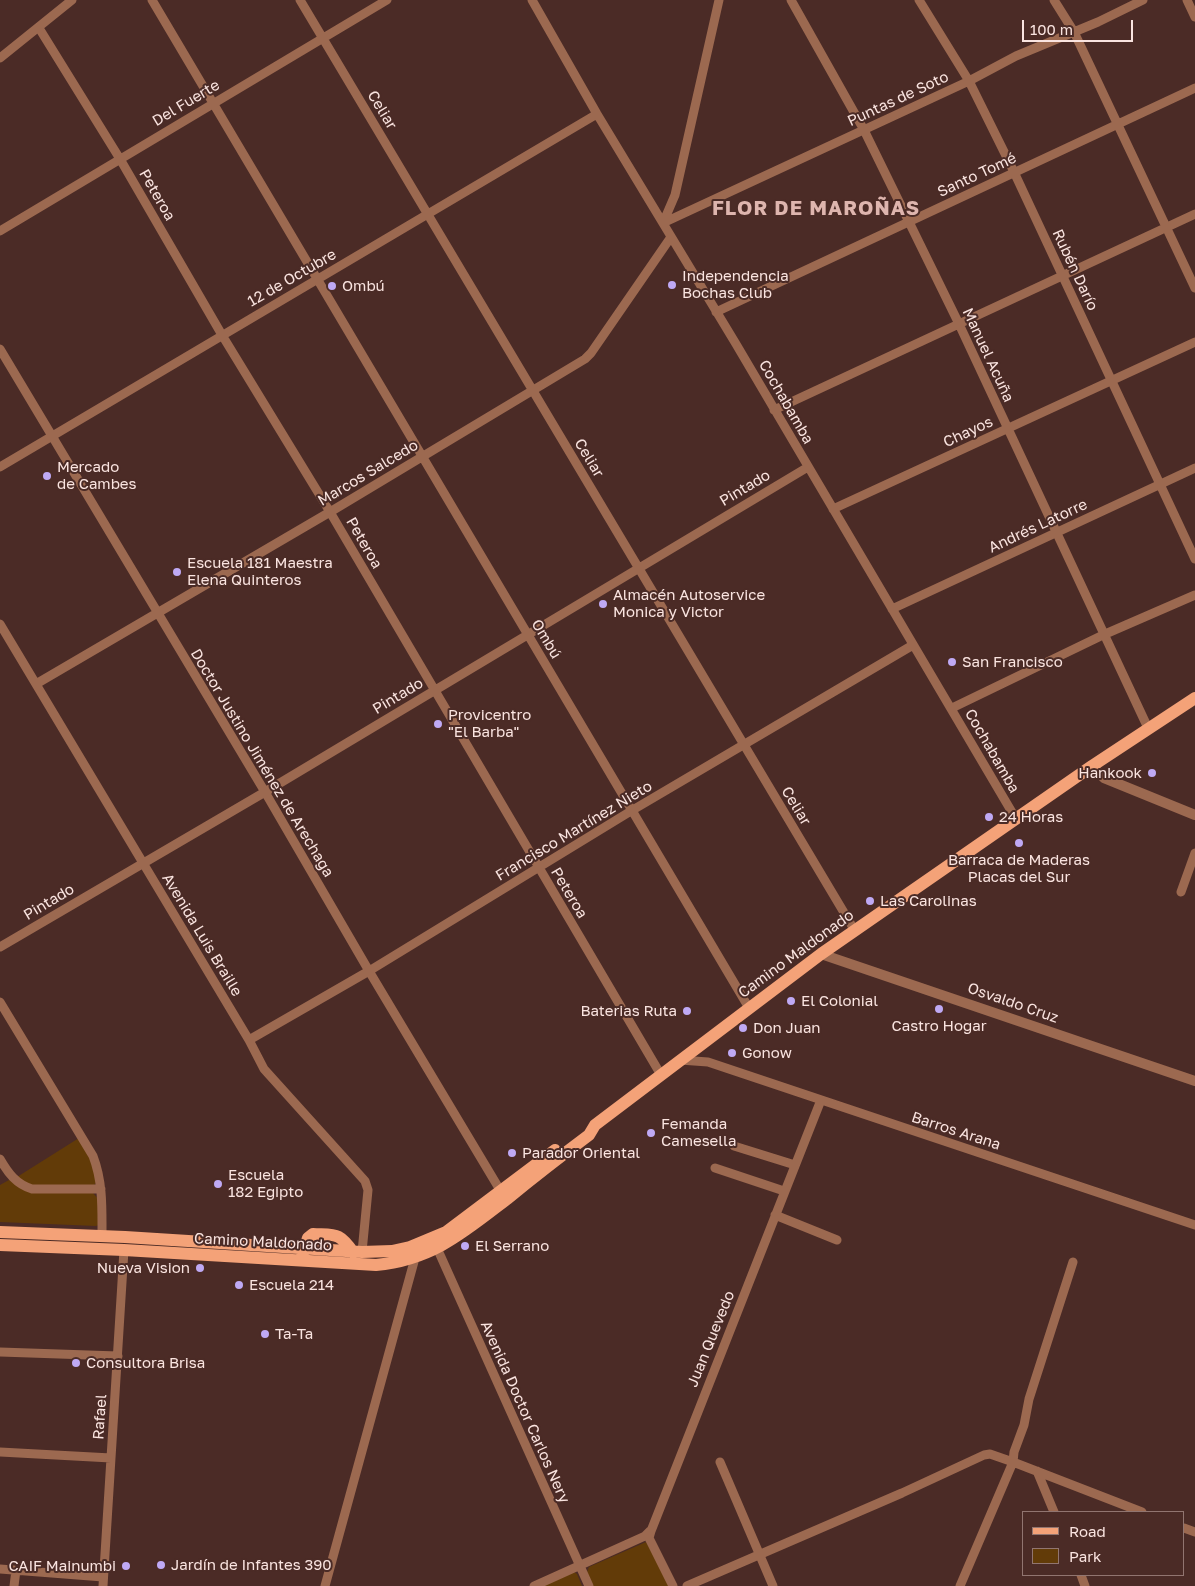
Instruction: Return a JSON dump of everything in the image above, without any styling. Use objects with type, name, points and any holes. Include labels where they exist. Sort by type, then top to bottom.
[{"type":"main road","name":"Camino Maldonado","points":[[357,1252],[392,1251],[420,1244],[446,1232],[503,1195],[589,1135],[595,1125],[821,954],[1092,766],[1195,698]]},
{"type":"main road","name":"Camino Maldonado","points":[[0,1232],[102,1236],[376,1264],[393,1263],[415,1258],[437,1248],[464,1231],[503,1195]]},
{"type":"main road","points":[[302,1255],[310,1236],[322,1234],[343,1238],[357,1252]]},
{"type":"main road","name":"Camino Maldonado","points":[[0,1245],[302,1255]]},
{"type":"street","points":[[0,58],[72,0]]},
{"type":"street","name":"Ombú","points":[[152,0],[748,1008]]},
{"type":"street","name":"Celiar","points":[[300,0],[855,930]]},
{"type":"street","name":"Del Fuerte","points":[[0,231],[386,0]]},
{"type":"street","name":"Cochabamba","points":[[532,0],[597,114],[952,708],[1016,819]]},
{"type":"street","points":[[663,223],[675,195],[719,0]]},
{"type":"street","name":"Manuel Acuña","points":[[791,0],[864,130],[959,324],[1148,728]]},
{"type":"street","name":"Rubén Darío","points":[[919,0],[969,82],[1014,172],[1195,559]]},
{"type":"street","points":[[1054,0],[1074,32],[1195,288]]},
{"type":"street","name":"Puntas de Soto","points":[[663,223],[969,82],[1016,56],[1144,0]]},
{"type":"street","points":[[1187,0],[1195,17]]},
{"type":"street","name":"Peteroa","points":[[39,28],[120,159],[222,335],[330,512],[661,1075]]},
{"type":"street","name":"Santo Tomé","points":[[716,312],[1195,88]]},
{"type":"street","name":"12 de Octubre","points":[[0,467],[597,114]]},
{"type":"street","points":[[774,410],[1195,214]]},
{"type":"street","name":"Marcos Salcedo","points":[[36,684],[330,512],[585,359],[671,237]]},
{"type":"street","name":"Chayos","points":[[833,509],[1195,342]]},
{"type":"street","name":"Doctor Justino Jiménez de Arechaga","points":[[0,349],[503,1195]]},
{"type":"street","name":"Pintado","points":[[0,947],[265,792],[808,467]]},
{"type":"street","name":"Andrés Latorre","points":[[892,609],[1195,468]]},
{"type":"street","points":[[952,708],[1103,635],[1195,595]]},
{"type":"street","name":"Avenida Luis Braille","points":[[0,624],[249,1040],[264,1069],[365,1181],[368,1190],[357,1252]]},
{"type":"street","name":"Francisco Martínez Nieto","points":[[249,1040],[369,971],[631,811],[913,645]]},
{"type":"street","points":[[1092,766],[1104,778],[1195,815]]},
{"type":"street","points":[[1181,892],[1195,853]]},
{"type":"street","name":"Osvaldo Cruz","points":[[821,954],[1195,1080]]},
{"type":"street","points":[[0,1002],[85,1140],[97,1165],[101,1189],[102,1236]]},
{"type":"street","points":[[704,1041],[702,1051],[708,1062]]},
{"type":"street","name":"Barros Arana","points":[[680,1060],[708,1062],[1195,1225]]},
{"type":"street","name":"Juan Quevedo","points":[[651,1531],[821,1100]]},
{"type":"street","points":[[734,1146],[795,1165]]},
{"type":"street","points":[[0,1159],[11,1176],[24,1186],[32,1188],[101,1189]]},
{"type":"street","points":[[714,1168],[784,1191]]},
{"type":"street","points":[[775,1215],[836,1240]]},
{"type":"street","name":"Avenida Doctor Carlos Nery","points":[[437,1248],[589,1586]]},
{"type":"street","name":"Rafael","points":[[103,1581],[124,1250]]},
{"type":"street","points":[[328,1583],[415,1258]]},
{"type":"street","points":[[960,1586],[1013,1462],[1014,1452],[1024,1425],[1029,1398],[1073,1262]]},
{"type":"street","points":[[0,1352],[118,1356]]},
{"type":"street","points":[[0,1452],[111,1458]]},
{"type":"street","points":[[687,1586],[990,1454],[1139,1511]]},
{"type":"street","points":[[720,1462],[773,1586]]},
{"type":"street","points":[[1037,1471],[1054,1511]]},
{"type":"street","points":[[534,1586],[645,1536],[651,1531]]},
{"type":"street","points":[[651,1531],[649,1538],[673,1586]]},
{"type":"street","points":[[0,1569],[103,1581]]},
{"type":"street","points":[[14,1586],[16,1570]]},
{"type":"green space","points":[[79,1138],[93,1164],[96,1183],[94,1185],[32,1185],[26,1184],[17,1177]]},
{"type":"green space","points":[[9,1180],[23,1189],[93,1193],[99,1200],[98,1225],[0,1222],[0,1185]]},
{"type":"green space","points":[[646,1542],[671,1586],[593,1586],[587,1572],[589,1567]]},
{"type":"green space","points":[[574,1572],[577,1574],[582,1586],[542,1586]]},
{"type":"place","name":"Independencia Bochas Club","points":[[672,285]]},
{"type":"place","name":"Ombú","points":[[332,286]]},
{"type":"place","name":"Mercado de Cambes","points":[[47,476]]},
{"type":"place","name":"Escuela 181 Maestra Elena Quinteros","points":[[177,572]]},
{"type":"place","name":"Almacén Autoservice Monica y Victor","points":[[603,604]]},
{"type":"place","name":"San Francisco","points":[[952,662]]},
{"type":"place","name":"Provicentro \"El Barba\"","points":[[438,724]]},
{"type":"place","name":"Hankook","points":[[1152,773]]},
{"type":"place","name":"24 Horas","points":[[989,817]]},
{"type":"place","name":"Barraca de Maderas Placas del Sur","points":[[1019,843]]},
{"type":"place","name":"Las Carolinas","points":[[870,901]]},
{"type":"place","name":"El Colonial","points":[[791,1001]]},
{"type":"place","name":"Castro Hogar","points":[[939,1009]]},
{"type":"place","name":"Baterias Ruta","points":[[687,1011]]},
{"type":"place","name":"Don Juan","points":[[743,1028]]},
{"type":"place","name":"Gonow","points":[[732,1053]]},
{"type":"place","name":"Femanda Camesella","points":[[651,1133]]},
{"type":"place","name":"Parador Oriental","points":[[512,1153]]},
{"type":"place","name":"Escuela 182 Egipto","points":[[218,1184]]},
{"type":"place","name":"El Serrano","points":[[465,1246]]},
{"type":"place","name":"Nueva Vision","points":[[200,1268]]},
{"type":"place","name":"Escuela 214","points":[[239,1285]]},
{"type":"place","name":"Ta-Ta","points":[[265,1334]]},
{"type":"place","name":"Consultora Brisa","points":[[76,1363]]},
{"type":"place","name":"Jardín de Infantes 390","points":[[161,1565]]},
{"type":"place","name":"CAIF Mainumbi","points":[[126,1566]]},
{"type":"district","name":"FLOR DE MAROÑAS","points":[[816,209]]}]
